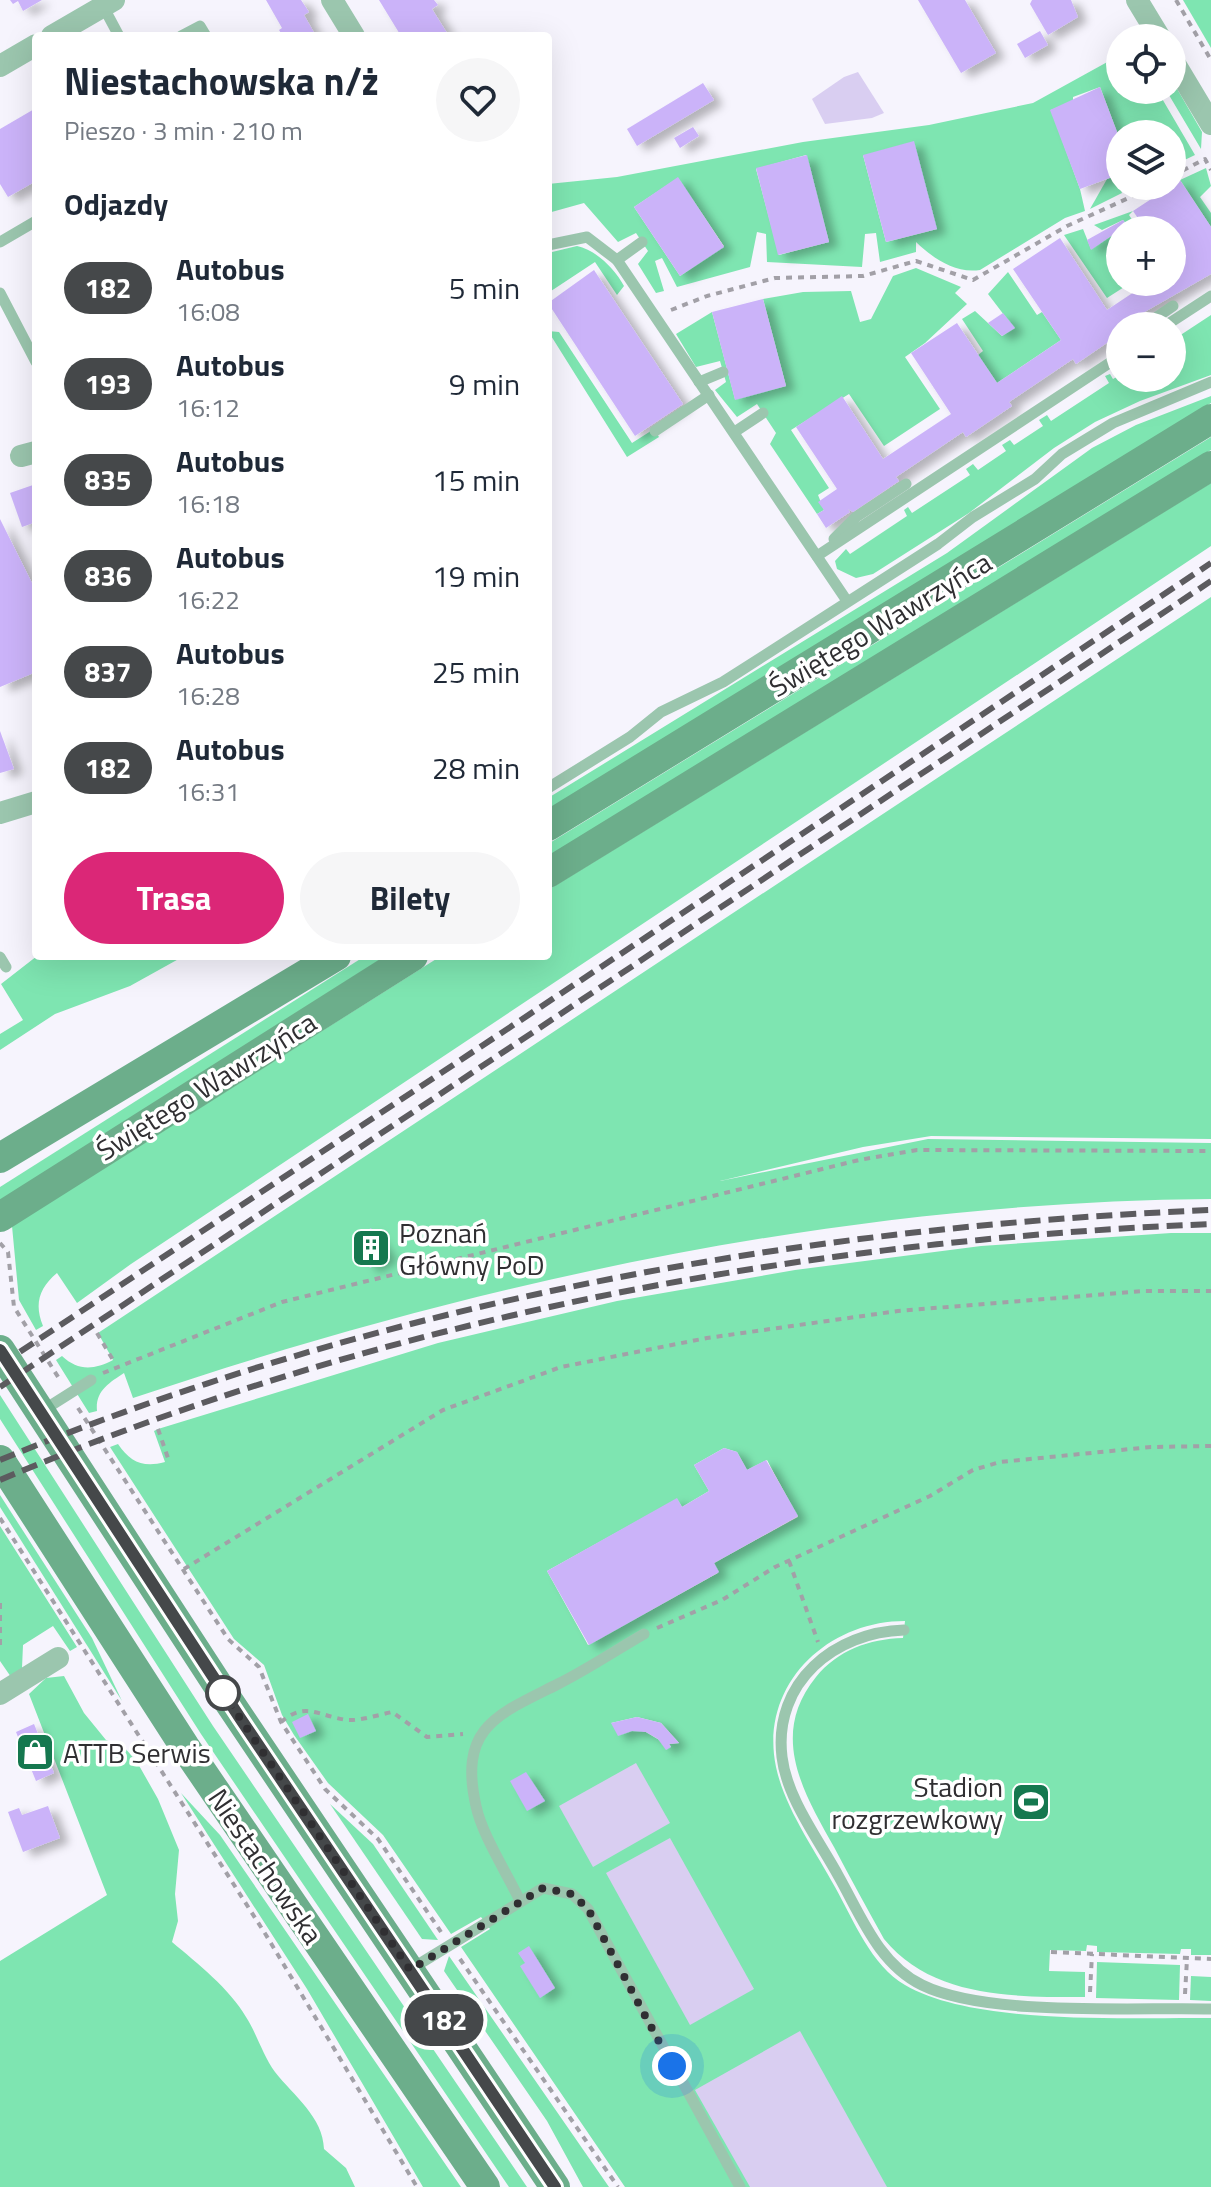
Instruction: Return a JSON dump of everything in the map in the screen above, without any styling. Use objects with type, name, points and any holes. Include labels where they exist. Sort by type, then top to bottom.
[{"type":"main road","name":"Świętego Wawrzyńca","points":[[552,824],[1211,419]]},
{"type":"main road","name":"Świętego Wawrzyńca","points":[[552,871],[1211,466]]},
{"type":"main road","name":"Świętego Wawrzyńca","points":[[0,1158],[329,960]]},
{"type":"main road","name":"Świętego Wawrzyńca","points":[[0,1217],[407,960]]},
{"type":"main road","points":[[0,1350],[202,1661],[555,2187]]},
{"type":"main road","name":"Niestachowska","points":[[0,1460],[193,1759],[485,2187]]},
{"type":"street","points":[[332,0],[352,32]]},
{"type":"street","points":[[1137,0],[1152,24]]},
{"type":"street","points":[[59,32],[108,3]]},
{"type":"street","points":[[0,66],[32,47]]},
{"type":"street","points":[[1186,82],[1211,124]]},
{"type":"street","points":[[0,813],[32,803]]},
{"type":"street","points":[[0,1694],[58,1658]]},
{"type":"lane","points":[[108,3],[118,32]]},
{"type":"lane","points":[[0,242],[32,223]]},
{"type":"lane","points":[[552,244],[587,237],[617,260],[654,318],[736,431],[847,601]]},
{"type":"lane","points":[[617,260],[642,242]]},
{"type":"lane","points":[[0,293],[32,354]]},
{"type":"lane","points":[[1186,312],[1211,296]]},
{"type":"lane","points":[[1164,312],[1173,306]]},
{"type":"lane","points":[[817,556],[1105,366]]},
{"type":"lane","points":[[699,382],[723,372]]},
{"type":"lane","points":[[552,786],[630,737],[661,712],[723,682],[938,544],[973,517],[1035,479],[1062,454],[1113,423],[1211,382]]},
{"type":"lane","points":[[655,431],[709,395]]},
{"type":"lane","points":[[736,431],[763,413]]},
{"type":"lane","points":[[817,556],[856,517],[906,484]]},
{"type":"lane","points":[[42,1411],[91,1380]]},
{"type":"lane","points":[[904,1630],[864,1634],[823,1656],[794,1693],[785,1714],[782,1757],[794,1795],[883,1954],[922,1985],[956,1996],[1015,2005],[1211,2009]]},
{"type":"lane","points":[[520,1901],[476,1807],[472,1760],[481,1733],[499,1713],[561,1682],[644,1634]]},
{"type":"lane","points":[[410,1970],[543,1888],[572,1894],[588,1909],[740,2187]]},
{"type":"path","points":[[1176,0],[1211,60]]},
{"type":"path","points":[[1186,169],[1205,159],[1211,170]]},
{"type":"path","points":[[654,318],[707,296],[775,278],[863,276],[916,261],[973,280],[1067,226],[1124,200]]},
{"type":"path","points":[[91,1380],[165,1346],[282,1302],[859,1160],[917,1150],[1211,1151]]},
{"type":"path","points":[[7,1246],[14,1307],[228,1639],[259,1667],[281,1722],[330,1795],[378,1839],[618,2187]]},
{"type":"path","points":[[183,1570],[443,1410],[561,1367],[707,1338],[898,1311],[1144,1291],[1211,1291]]},
{"type":"path","points":[[97,1333],[113,1360]]},
{"type":"path","points":[[158,1429],[169,1461]]},
{"type":"path","points":[[644,1634],[722,1600],[789,1561],[930,1496],[973,1470],[1000,1462],[1151,1447],[1211,1446]]},
{"type":"path","points":[[0,1518],[273,1946],[417,2187]]},
{"type":"path","points":[[789,1561],[823,1656]]},
{"type":"path","points":[[0,1603],[0,1648]]},
{"type":"path","points":[[281,1722],[293,1712],[307,1708],[349,1720],[392,1712],[427,1737],[481,1733]]},
{"type":"path","points":[[1051,1952],[1211,1959]]},
{"type":"path","points":[[1090,2007],[1092,1954]]},
{"type":"path","points":[[1184,2009],[1187,1958]]},
{"type":"green space","points":[[1183,0],[1211,0],[1211,48]]},
{"type":"green space","points":[[1106,63],[1106,103],[1100,87],[1073,97],[1073,101],[1051,110],[1085,211],[1065,218],[980,270],[953,267],[916,242],[916,252],[880,262],[876,233],[865,234],[862,267],[767,262],[766,234],[757,232],[750,267],[677,287],[662,258],[655,261],[664,291],[656,293],[638,264],[648,251],[636,233],[618,242],[584,203],[552,212],[552,184],[617,177],[803,142],[929,125],[1033,103]],"holes":[[[806,155],[829,242],[779,255],[756,169]],[[863,155],[937,229],[886,242]],[[678,178],[724,246],[680,276],[634,207]]]},
{"type":"green space","points":[[1106,104],[1165,104],[1175,120],[1112,120]]},
{"type":"green space","points":[[1174,104],[1186,104],[1202,132],[1201,149],[1186,120]]},
{"type":"green space","points":[[1186,140],[1195,155],[1186,159]]},
{"type":"green space","points":[[1206,168],[1211,186],[1200,197],[1211,213],[1211,227],[1186,189],[1186,177]]},
{"type":"green space","points":[[1106,181],[1108,200],[1090,209]]},
{"type":"green space","points":[[1106,221],[1106,228],[1102,230],[1094,225]]},
{"type":"green space","points":[[1083,229],[1091,249],[1106,239],[1106,296],[1110,296],[1107,298],[1064,235]]},
{"type":"green space","points":[[577,246],[584,248],[604,261],[624,286],[617,295],[595,262],[552,290],[552,252]]},
{"type":"green space","points":[[916,268],[961,287],[955,293],[967,304],[905,357],[940,409],[884,446],[849,394],[791,430],[829,488],[818,495],[824,510],[817,514],[770,444],[776,433],[757,404],[737,417],[715,390],[726,382],[720,361],[696,367],[676,334],[712,312],[735,399],[786,386],[763,299],[803,292],[851,291],[860,322],[871,319],[893,276]]},
{"type":"green space","points":[[1008,272],[1037,315],[1042,312],[1061,340],[997,383],[978,355],[983,351],[962,319],[975,311],[1002,336],[1014,328],[988,294]]},
{"type":"green space","points":[[1211,315],[1211,375],[1186,384],[1186,331]]},
{"type":"green space","points":[[552,331],[559,332],[632,443],[654,429],[659,437],[627,457],[552,337]]},
{"type":"green space","points":[[1106,385],[1106,392],[1165,392],[1095,422],[1054,448],[969,513],[873,574],[856,578],[837,569],[835,561],[846,549],[850,554],[907,516],[904,510],[908,507],[912,513],[970,475],[966,469],[973,464],[978,470],[1006,451],[1002,445],[1010,440],[1014,445],[1043,426],[1039,420],[1047,415],[1051,421]]},
{"type":"green space","points":[[1211,396],[1211,403],[552,808],[552,796],[947,553],[1092,448],[1136,425]]},
{"type":"green space","points":[[1211,437],[1211,450],[552,855],[552,842]]},
{"type":"green space","points":[[1211,483],[1211,546],[131,1264],[77,1303],[57,1273],[42,1291],[39,1311],[43,1326],[36,1330],[19,1300],[12,1226],[435,960],[552,960],[552,888]]},
{"type":"green space","points":[[1211,597],[1211,1139],[931,1136],[863,1147],[720,1181],[928,1139],[1211,1143],[1211,1199],[1074,1204],[937,1215],[800,1232],[664,1256],[530,1284],[396,1318],[133,1398],[124,1373],[104,1388],[98,1398],[97,1411],[89,1413],[56,1360],[62,1356],[86,1367],[113,1360],[98,1333]]},
{"type":"green space","points":[[32,960],[177,960],[130,986],[55,1014],[0,1050],[0,1034],[23,1020],[1,984]]},
{"type":"green space","points":[[359,960],[380,960],[0,1201],[0,1187]]},
{"type":"green space","points":[[1211,1233],[1211,1955],[1191,1955],[1191,1949],[1181,1949],[1180,1954],[1097,1952],[1097,1946],[1087,1945],[1086,1951],[1050,1950],[1049,1971],[1085,1972],[1085,1997],[1030,1996],[976,1990],[950,1983],[926,1973],[884,1939],[802,1784],[793,1742],[795,1720],[802,1699],[816,1677],[834,1660],[855,1648],[903,1638],[905,1621],[876,1624],[849,1632],[825,1646],[804,1664],[789,1685],[778,1710],[773,1737],[776,1767],[793,1814],[864,1941],[882,1966],[905,1985],[935,1998],[1011,2013],[1097,2018],[1211,2018],[1211,2187],[625,2187],[461,1947],[490,1929],[481,1917],[451,1934],[383,1835],[328,1783],[282,1715],[264,1665],[234,1639],[110,1447],[118,1444],[132,1459],[144,1464],[165,1462],[154,1431],[158,1429],[438,1343],[617,1301],[795,1270],[981,1246]],"holes":[[[724,1448],[737,1452],[747,1470],[767,1460],[798,1517],[714,1563],[718,1573],[588,1645],[547,1571],[677,1499],[682,1507],[709,1491],[694,1465]],[[637,1717],[661,1723],[679,1743],[669,1744],[671,1747],[646,1732],[611,1723]]]},
{"type":"green space","points":[[0,1395],[213,1726],[527,2187],[509,2187],[201,1734],[0,1419]]},
{"type":"green space","points":[[0,1495],[92,1638],[122,1701],[0,1507]]},
{"type":"green space","points":[[0,1526],[77,1647],[70,1651],[53,1626],[23,1645],[22,1668],[11,1677],[0,1661]]},
{"type":"green space","points":[[64,1676],[84,1713],[106,1740],[124,1747],[137,1762],[158,1799],[179,1850],[175,1894],[178,1921],[172,1942],[239,2006],[271,2066],[319,2127],[324,2149],[346,2168],[355,2187],[0,2187],[0,1961],[107,1895],[29,1694],[46,1678]]},
{"type":"green space","points":[[181,1793],[220,1835],[461,2187],[423,2187],[307,1989]]},
{"type":"green space","points":[[330,1804],[373,1844],[438,1940],[422,1939]]},
{"type":"green space","points":[[449,1956],[609,2187],[583,2187],[547,2121],[444,1971]]},
{"type":"green space","points":[[1097,1962],[1180,1965],[1179,2000],[1096,1998]]},
{"type":"green space","points":[[1191,1976],[1211,1977],[1211,2001],[1190,2000]]},
{"type":"shaded area","points":[[858,72],[884,113],[872,118],[825,124],[812,99],[844,77]]},
{"type":"shaded area","points":[[636,1763],[670,1823],[593,1867],[559,1806]]},
{"type":"shaded area","points":[[670,1838],[754,1989],[690,2025],[606,1873]]},
{"type":"shaded area","points":[[800,2031],[887,2187],[750,2187],[695,2090]]},
{"type":"building","points":[[10,0],[42,0],[23,11],[18,1],[13,4]]},
{"type":"building","points":[[266,0],[301,0],[309,12],[304,15],[314,32],[280,32],[282,28]]},
{"type":"building","points":[[379,0],[434,0],[438,5],[432,9],[446,32],[399,32]]},
{"type":"building","points":[[918,0],[965,0],[996,53],[961,73]]},
{"type":"building","points":[[1032,0],[1071,0],[1078,17],[1048,35],[1030,4]]},
{"type":"building","points":[[1040,31],[1048,45],[1025,58],[1017,44]]},
{"type":"building","points":[[703,83],[714,100],[637,146],[627,129]]},
{"type":"building","points":[[1100,87],[1112,120],[1106,120],[1106,179],[1080,189],[1050,110]]},
{"type":"building","points":[[32,110],[32,183],[8,197],[0,184],[0,129]]},
{"type":"building","points":[[693,127],[699,136],[680,148],[674,138]]},
{"type":"building","points":[[914,141],[937,229],[886,242],[863,155]]},
{"type":"building","points":[[807,155],[829,242],[778,255],[756,168]]},
{"type":"building","points":[[678,177],[724,247],[680,276],[634,207]]},
{"type":"building","points":[[1186,189],[1211,227],[1211,274],[1186,288],[1186,216],[1136,216],[1133,211],[1150,200],[1186,200]]},
{"type":"building","points":[[1106,229],[1106,240],[1091,250],[1087,240]]},
{"type":"building","points":[[1060,238],[1107,310],[1128,296],[1172,296],[1144,312],[1106,312],[1106,344],[1076,364],[1073,359],[1009,402],[1012,406],[966,437],[963,432],[896,477],[899,481],[853,512],[848,509],[850,512],[826,528],[817,514],[824,510],[818,502],[837,489],[796,427],[842,396],[883,459],[951,414],[911,353],[957,323],[997,383],[1061,340],[1013,269]]},
{"type":"building","points":[[594,270],[683,404],[635,436],[552,309],[552,300]]},
{"type":"building","points":[[763,299],[786,386],[735,400],[712,312]]},
{"type":"building","points":[[1003,313],[1015,328],[1002,336],[988,323]]},
{"type":"building","points":[[32,485],[32,523],[22,527],[10,493]]},
{"type":"building","points":[[0,519],[32,583],[32,674],[0,687]]},
{"type":"building","points":[[0,731],[14,769],[0,773]]},
{"type":"building","name":"Poznań Główny PoD","points":[[371,1228],[389,1257],[370,1268],[353,1239]]},
{"type":"building","points":[[724,1448],[737,1452],[747,1470],[766,1460],[798,1516],[714,1563],[719,1572],[589,1645],[547,1571],[677,1498],[682,1507],[709,1491],[694,1465]]},
{"type":"building","points":[[308,1714],[316,1731],[300,1738],[292,1722]]},
{"type":"building","points":[[637,1717],[661,1723],[679,1743],[669,1744],[671,1747],[666,1750],[658,1739],[646,1732],[632,1731],[618,1736],[611,1723]]},
{"type":"building","name":"ATTB Serwis","points":[[34,1724],[54,1773],[36,1781],[16,1732]]},
{"type":"building","points":[[526,1772],[545,1801],[527,1811],[510,1781]]},
{"type":"building","points":[[48,1806],[60,1838],[23,1852],[8,1812],[19,1808],[22,1815]]},
{"type":"building","points":[[529,1946],[555,1988],[540,1998],[520,1966],[525,1963],[518,1953]]},
{"type":"railway","points":[[0,1365],[1211,563]]},
{"type":"railway","points":[[0,1387],[1211,581]]},
{"type":"railway","points":[[0,1460],[145,1405],[293,1357],[443,1316],[594,1282],[747,1255],[901,1234],[1056,1219],[1211,1210]]},
{"type":"railway","points":[[0,1480],[145,1423],[293,1374],[442,1332],[594,1298],[747,1270],[901,1248],[1056,1233],[1211,1224]]},
{"type":"bus line","name":"182","points":[[0,1350],[240,1718],[555,2187]]},
{"type":"place","name":"Poznań Główny PoD","points":[[371,1248]]},
{"type":"place","name":"ATTB Serwis","points":[[35,1752]]},
{"type":"place","name":"Stadion rozgrzewkowy","points":[[1031,1802]]},
{"type":"route","points":[[223,1693],[410,1970],[543,1888],[572,1894],[588,1909],[672,2066]]}]
